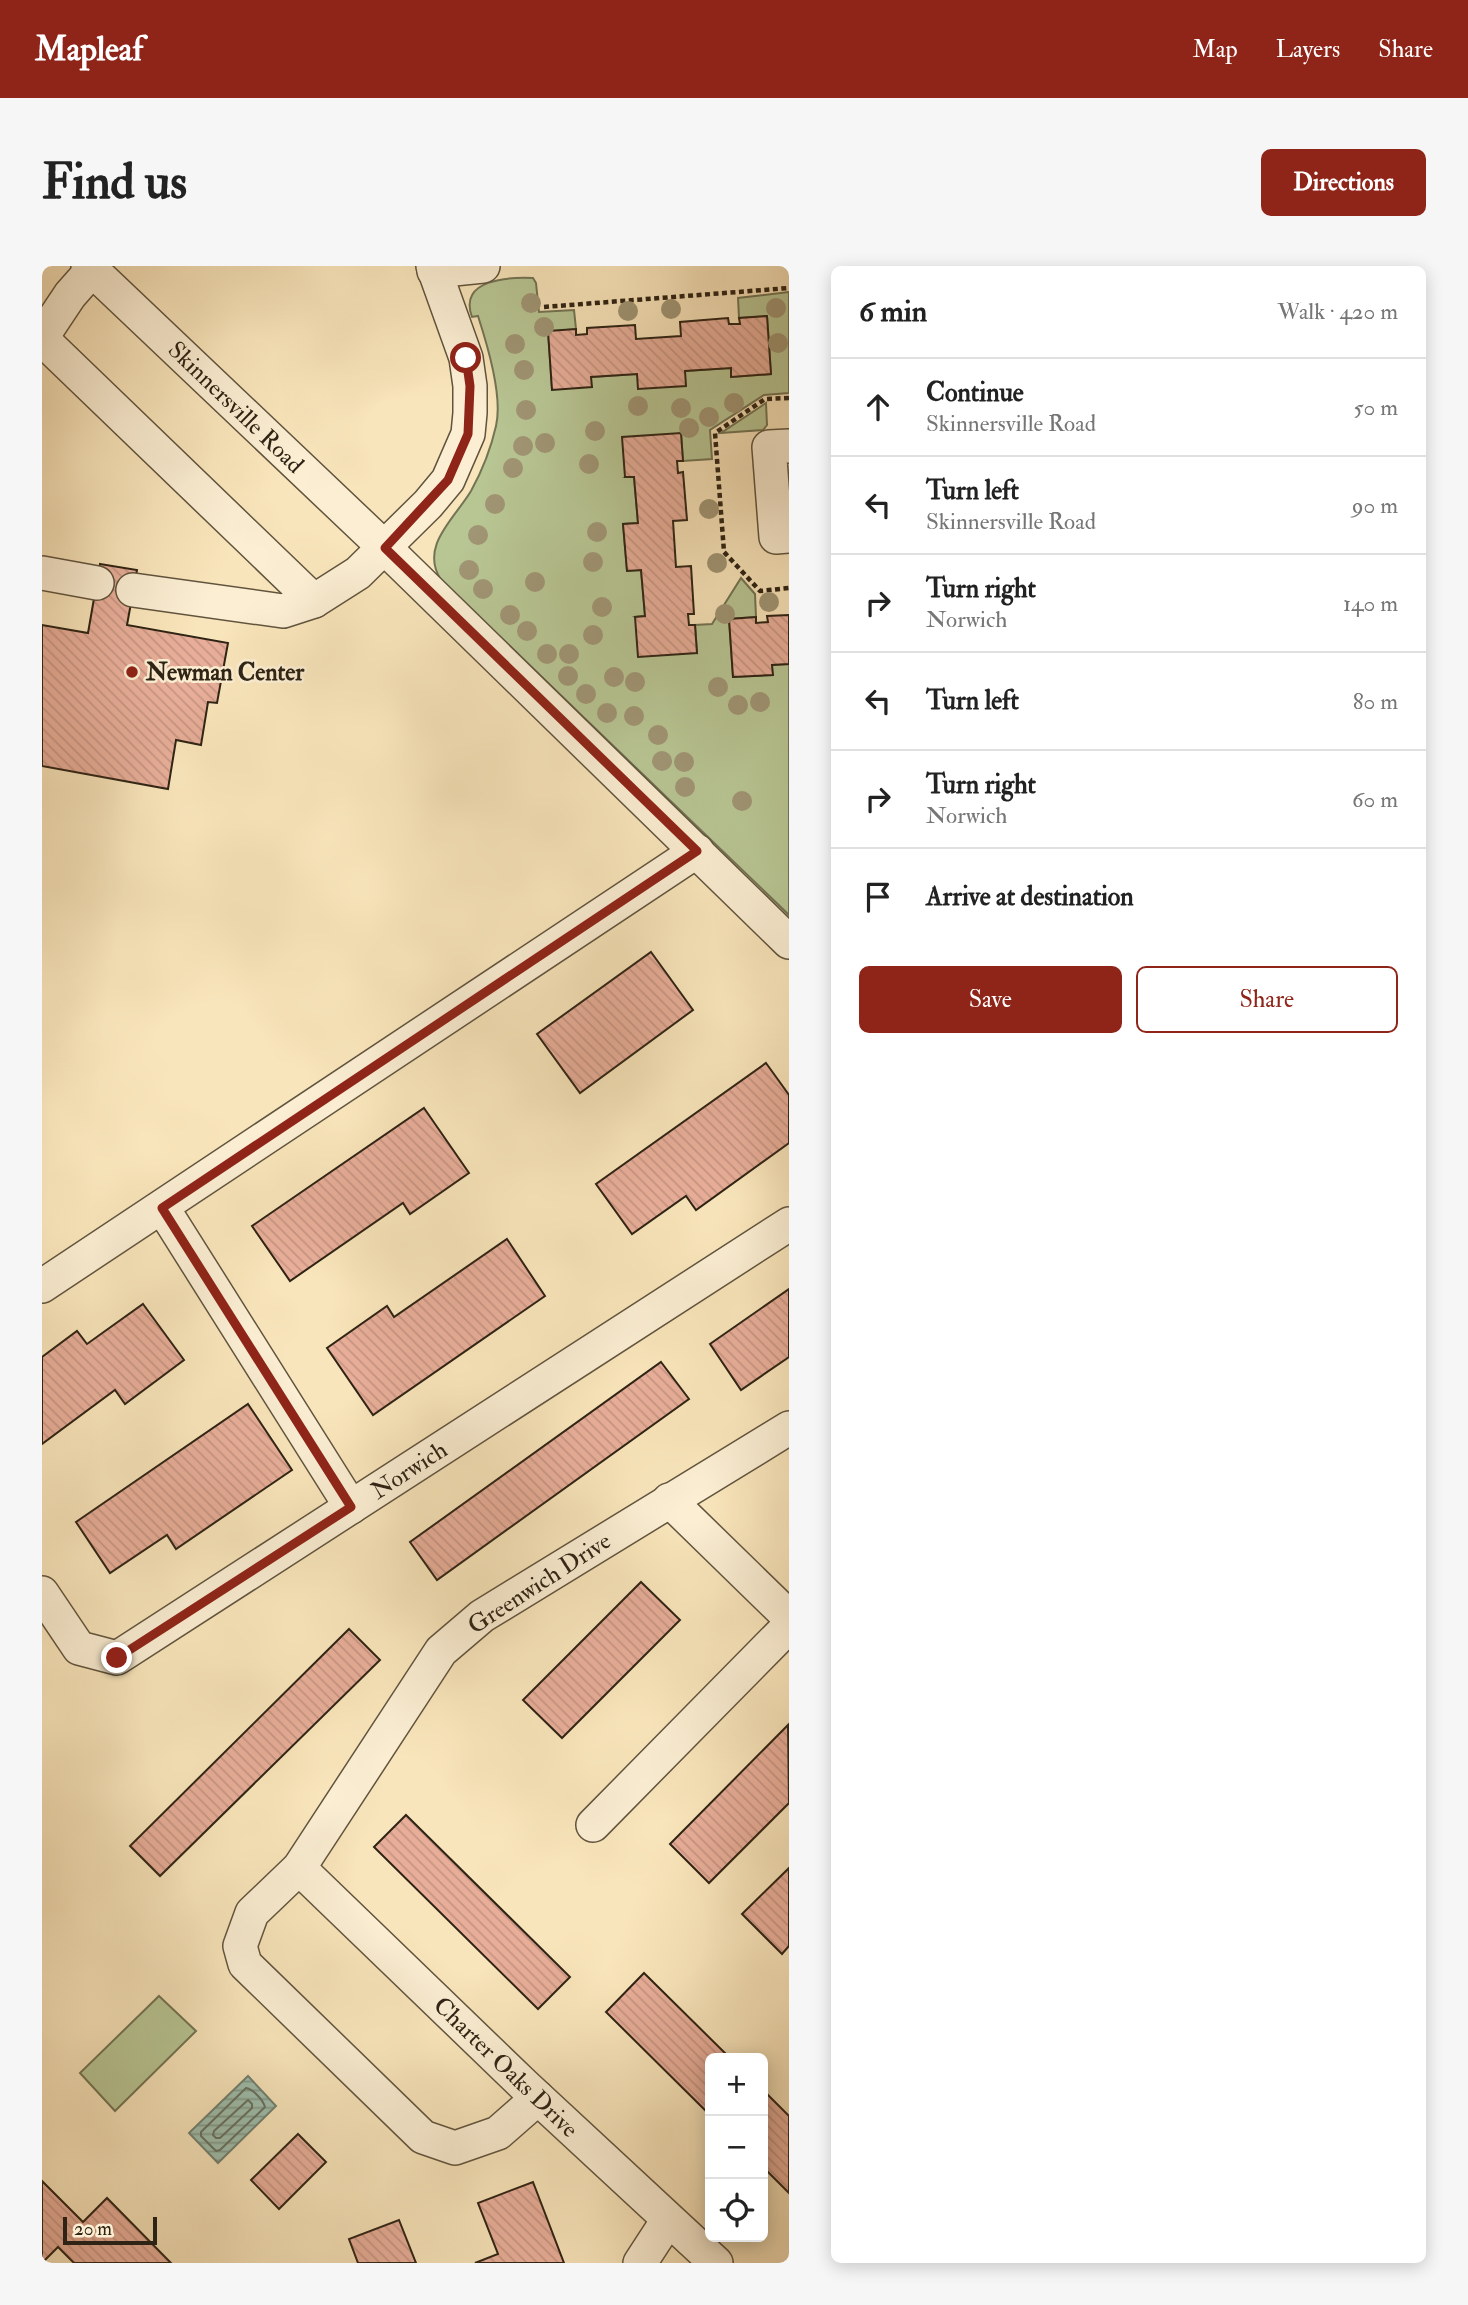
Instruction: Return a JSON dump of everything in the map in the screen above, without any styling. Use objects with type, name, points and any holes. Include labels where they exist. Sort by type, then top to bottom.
[{"type":"street","points":[[133,590],[283,611],[314,601],[358,573],[448,480],[468,434],[470,386],[466,358],[433,268],[483,266]]},
{"type":"street","points":[[90,268],[42,338],[314,601]]},
{"type":"street","name":"Skinnersville Road","points":[[90,268],[385,548],[789,942]]},
{"type":"street","points":[[789,446],[769,447],[776,537],[789,536]]},
{"type":"street","points":[[42,573],[97,583]]},
{"type":"street","points":[[42,1286],[697,851]]},
{"type":"street","points":[[162,1208],[351,1507]]},
{"type":"street","name":"Norwich","points":[[42,1592],[79,1648],[117,1658],[789,1224]]},
{"type":"street","name":"Greenwich Drive","points":[[538,2098],[498,2133],[455,2148],[423,2137],[245,1964],[240,1946],[252,1913],[299,1868],[441,1651],[482,1616],[789,1428]]},
{"type":"street","points":[[669,1500],[789,1617]]},
{"type":"street","points":[[593,1825],[789,1626]]},
{"type":"street","name":"Charter Oaks Drive","points":[[299,1868],[538,2098],[716,2263]]},
{"type":"street","points":[[640,2263],[668,2220]]},
{"type":"path","points":[[544,307],[789,288]]},
{"type":"green space","points":[[511,278],[533,278],[539,312],[574,310],[576,329],[548,332],[552,389],[591,377],[731,368],[732,377],[771,374],[767,316],[739,318],[738,298],[789,292],[789,393],[764,395],[710,430],[712,459],[683,461],[681,434],[625,477],[634,477],[638,523],[623,524],[627,571],[641,570],[645,616],[635,617],[697,653],[695,625],[712,624],[741,578],[755,594],[756,617],[729,619],[733,677],[772,675],[772,665],[789,664],[789,915],[441,580],[435,568],[437,544],[475,483],[489,451],[498,414],[496,385],[489,355],[478,316],[472,317],[472,295],[488,283]]},
{"type":"green space","points":[[766,403],[767,425],[763,430],[721,433]]},
{"type":"green space","points":[[159,1996],[196,2031],[115,2111],[80,2073]]},
{"type":"water","points":[[248,2076],[276,2106],[218,2163],[189,2133]]},
{"type":"building","points":[[767,316],[771,374],[731,377],[731,368],[685,371],[686,386],[638,389],[637,374],[591,377],[592,387],[552,390],[548,331],[576,329],[576,335],[587,334],[587,328],[635,325],[636,339],[681,336],[680,322],[728,318],[729,324],[740,324],[739,318]]},
{"type":"building","points":[[681,433],[683,461],[677,461],[678,473],[683,472],[687,520],[673,521],[676,567],[691,566],[694,614],[688,614],[689,625],[695,625],[697,653],[638,657],[635,617],[645,616],[641,570],[627,571],[623,524],[638,523],[634,477],[625,477],[622,437]]},
{"type":"building","name":"Newman Center","points":[[100,564],[137,570],[127,625],[228,643],[217,703],[208,702],[201,745],[176,740],[168,789],[42,766],[42,625],[88,633]]},
{"type":"building","points":[[789,615],[789,664],[772,665],[773,675],[733,677],[729,619],[756,617],[756,623],[768,622],[767,616]]},
{"type":"building","points":[[651,952],[693,1010],[580,1093],[537,1034]]},
{"type":"building","points":[[766,1063],[789,1095],[789,1143],[696,1210],[686,1196],[632,1234],[596,1184]]},
{"type":"building","points":[[424,1108],[469,1173],[410,1214],[403,1203],[290,1281],[252,1226]]},
{"type":"building","points":[[507,1239],[545,1296],[373,1415],[327,1348],[387,1306],[394,1317]]},
{"type":"building","points":[[789,1289],[789,1357],[741,1390],[710,1344]]},
{"type":"building","points":[[143,1304],[184,1360],[125,1404],[115,1390],[42,1444],[42,1357],[77,1331],[87,1344]]},
{"type":"building","points":[[661,1362],[689,1399],[437,1580],[410,1542]]},
{"type":"building","points":[[248,1404],[292,1470],[176,1549],[167,1535],[110,1573],[76,1522]]},
{"type":"building","points":[[641,1582],[680,1620],[562,1738],[523,1700]]},
{"type":"building","points":[[349,1629],[380,1660],[160,1876],[130,1846]]},
{"type":"building","points":[[788,1725],[789,1803],[709,1883],[670,1844]]},
{"type":"building","points":[[406,1815],[570,1977],[538,2009],[374,1847]]},
{"type":"building","points":[[789,1868],[789,1946],[782,1954],[742,1914]]},
{"type":"building","points":[[644,1973],[725,2053],[705,2053],[705,2110],[606,2012]]},
{"type":"building","points":[[768,2095],[789,2116],[789,2193],[768,2172]]},
{"type":"building","points":[[298,2134],[326,2162],[279,2209],[251,2180]]},
{"type":"building","points":[[42,2181],[83,2222],[107,2198],[171,2263],[74,2263],[58,2247],[42,2263]]},
{"type":"building","points":[[533,2182],[564,2263],[475,2263],[498,2254],[478,2203]]},
{"type":"building","points":[[399,2220],[416,2263],[358,2263],[349,2239]]},
{"type":"place","name":"Newman Center","points":[[132,672]]},
{"type":"route","points":[[117,1658],[351,1507],[162,1208],[697,851],[385,548],[448,480],[468,434],[470,386],[466,358]]}]
